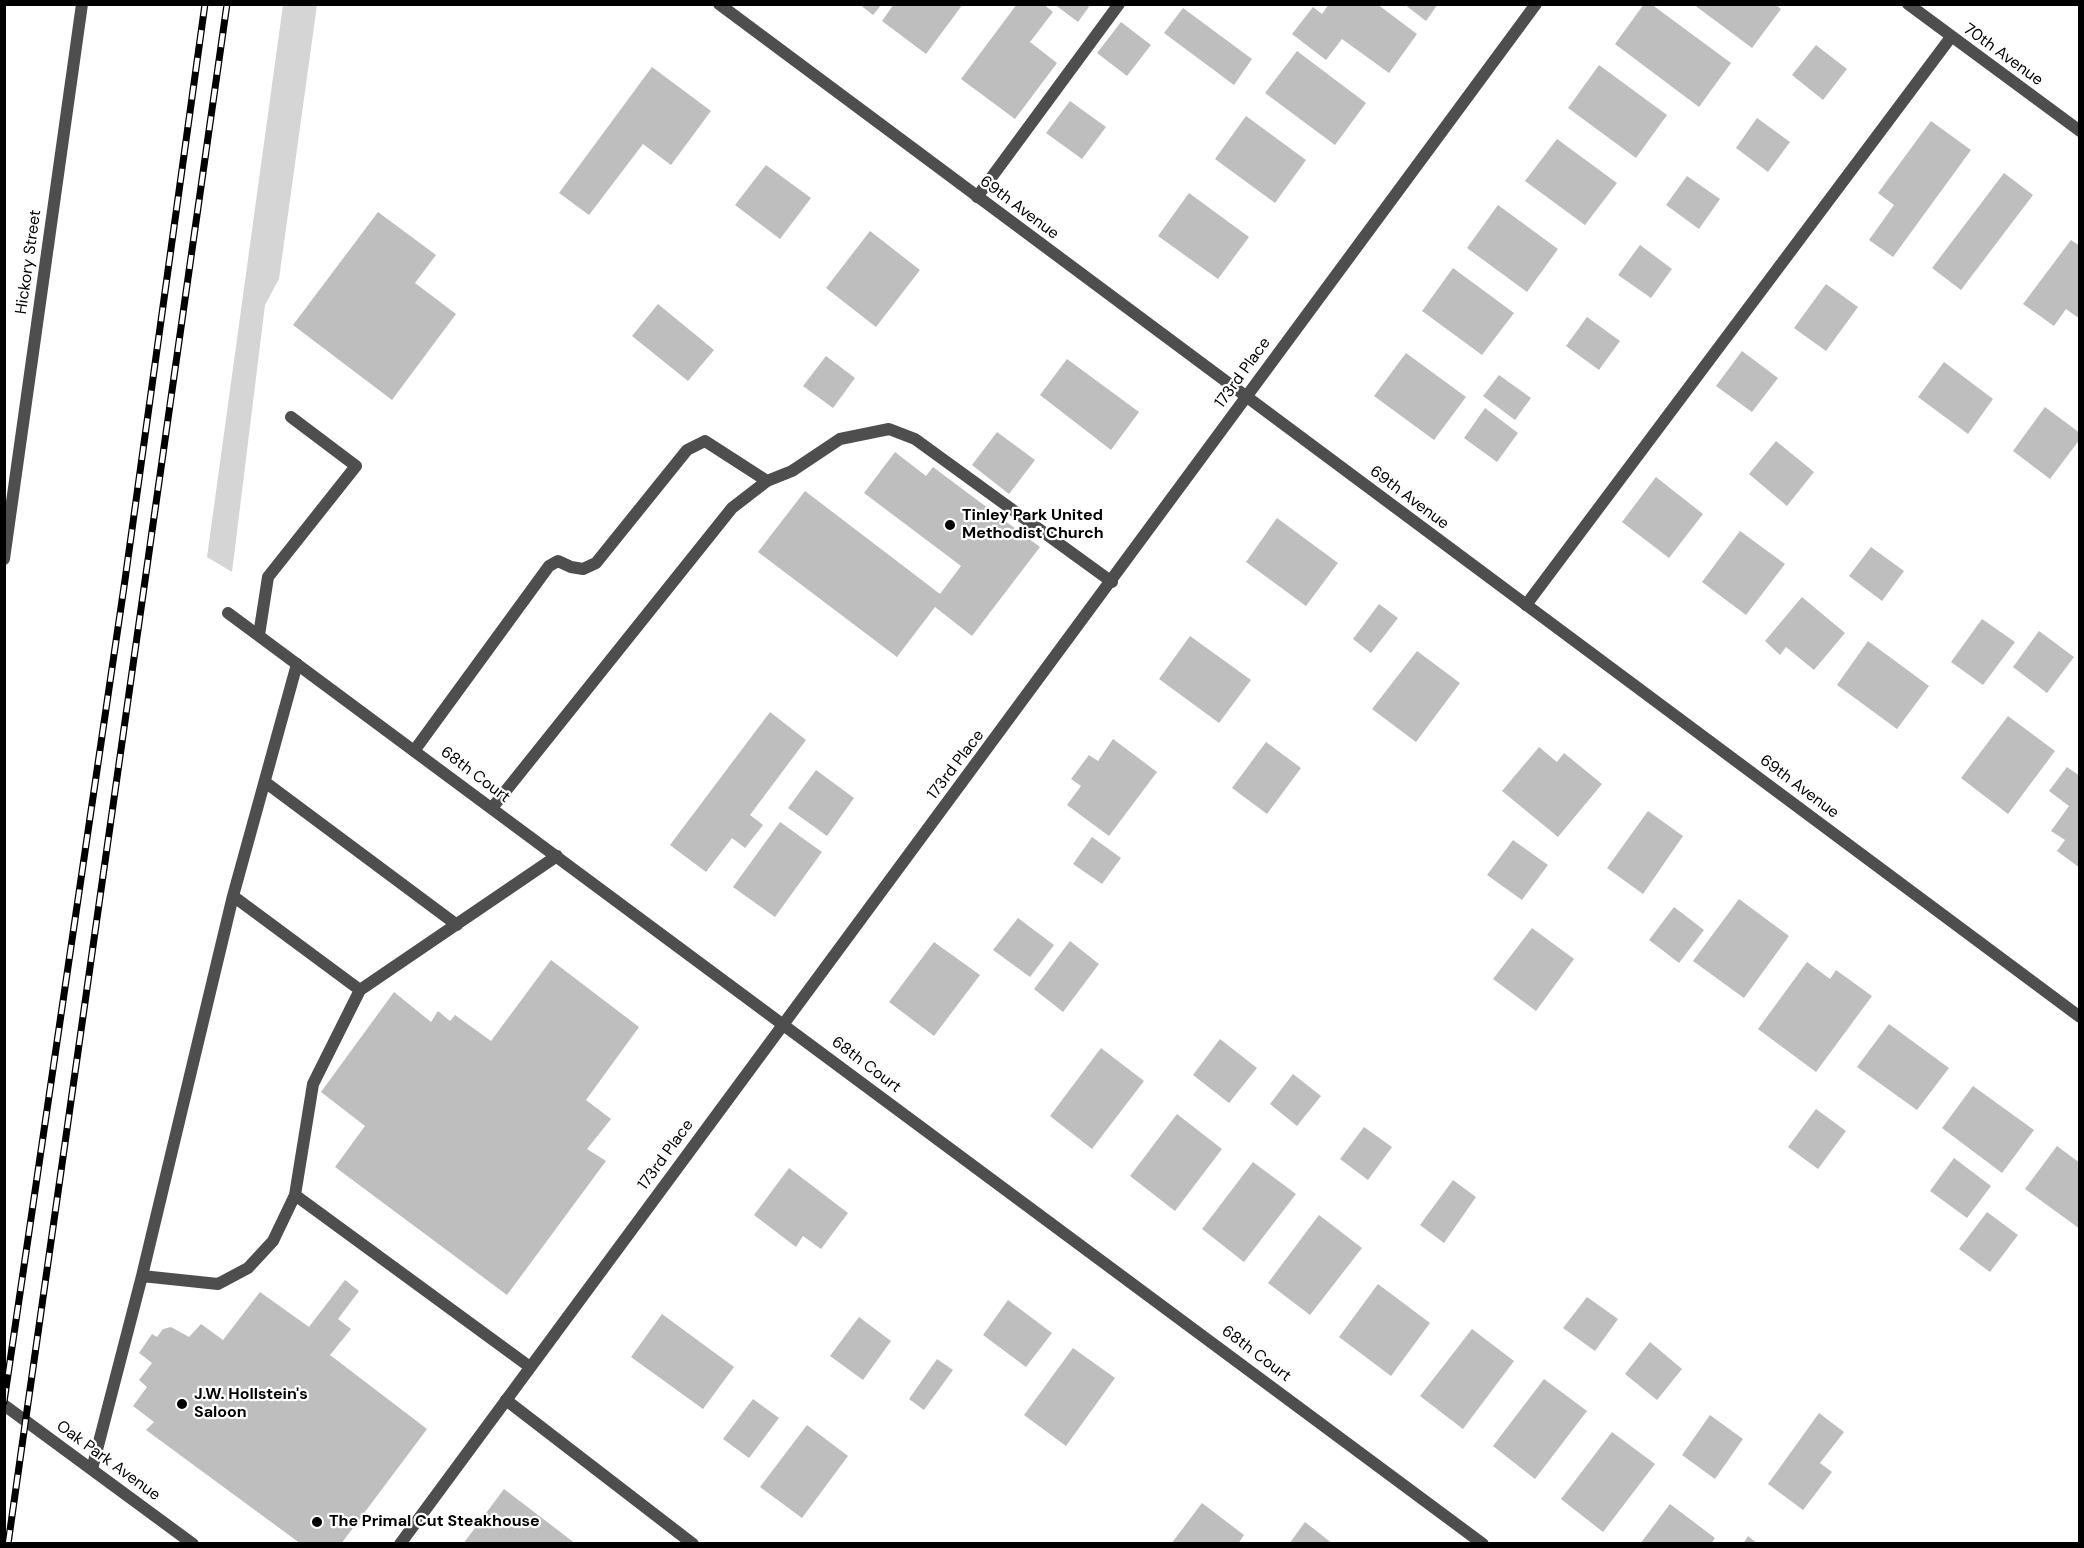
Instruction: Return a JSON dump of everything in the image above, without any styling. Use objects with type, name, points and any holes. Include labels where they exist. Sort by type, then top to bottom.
[{"type":"street","name":"Hickory Street","points":[[5,555],[82,4]]},
{"type":"street","name":"69th Avenue","points":[[719,4],[2079,1017]]},
{"type":"street","points":[[977,197],[1119,4]]},
{"type":"street","name":"173rd Place","points":[[400,1544],[1112,582],[1536,4]]},
{"type":"street","name":"70th Avenue","points":[[1908,4],[2079,131]]},
{"type":"street","points":[[1526,605],[1951,37]]},
{"type":"street","points":[[259,635],[268,577],[356,466],[291,417]]},
{"type":"street","points":[[492,808],[732,508],[767,481],[792,471],[840,439],[889,429],[915,439],[1112,582]]},
{"type":"street","points":[[414,751],[549,566],[558,561],[583,569],[596,563],[687,450],[705,441],[767,481]]},
{"type":"street","name":"68th Court","points":[[228,613],[1483,1544]]},
{"type":"street","points":[[92,1469],[142,1276],[233,896],[297,664]]},
{"type":"street","points":[[265,782],[457,925]]},
{"type":"street","points":[[142,1276],[218,1284],[248,1268],[273,1241],[295,1195],[313,1084],[360,990],[557,856]]},
{"type":"street","points":[[233,896],[360,990]]},
{"type":"street","points":[[295,1195],[530,1367]]},
{"type":"street","points":[[506,1400],[693,1544]]},
{"type":"street","name":"Oak Park Avenue","points":[[4,1405],[193,1544]]},
{"type":"shaded area","points":[[283,5],[317,5],[279,279],[265,305],[232,572],[207,557]]},
{"type":"building","points":[[859,4],[882,4],[873,15]]},
{"type":"building","points":[[894,4],[963,4],[926,54],[882,21]]},
{"type":"building","points":[[1017,4],[1043,4],[1053,12],[1030,42],[1057,63],[1015,119],[961,79]]},
{"type":"building","points":[[1054,4],[1091,4],[1078,22]]},
{"type":"building","points":[[1329,4],[1377,4],[1417,34],[1389,73],[1342,39],[1326,60],[1292,34],[1313,7],[1322,14]]},
{"type":"building","points":[[1404,4],[1438,4],[1426,21]]},
{"type":"building","points":[[1644,4],[1651,4],[1731,63],[1699,107],[1615,44]]},
{"type":"building","points":[[1693,4],[1775,4],[1781,9],[1752,48]]},
{"type":"building","points":[[1183,8],[1252,59],[1234,85],[1164,33]]},
{"type":"building","points":[[1121,22],[1151,45],[1127,76],[1097,53]]},
{"type":"building","points":[[1816,45],[1847,69],[1823,100],[1792,75]]},
{"type":"building","points":[[1297,51],[1366,103],[1335,145],[1265,93]]},
{"type":"building","points":[[1599,65],[1667,115],[1636,158],[1568,108]]},
{"type":"building","points":[[652,67],[711,111],[671,165],[643,144],[589,215],[559,193]]},
{"type":"building","points":[[1070,101],[1106,127],[1082,159],[1046,133]]},
{"type":"building","points":[[1246,116],[1306,160],[1275,203],[1215,159]]},
{"type":"building","points":[[1757,118],[1790,142],[1768,172],[1736,148]]},
{"type":"building","points":[[1931,121],[1971,150],[1893,257],[1869,240],[1894,205],[1878,193]]},
{"type":"building","points":[[1557,139],[1617,183],[1585,225],[1525,181]]},
{"type":"building","points":[[766,165],[811,198],[780,239],[735,205]]},
{"type":"building","points":[[2004,173],[2033,195],[1961,290],[1932,268]]},
{"type":"building","points":[[1687,176],[1720,199],[1699,229],[1666,205]]},
{"type":"building","points":[[1189,193],[1249,237],[1218,279],[1158,236]]},
{"type":"building","points":[[1498,205],[1558,249],[1527,292],[1467,248]]},
{"type":"building","points":[[378,212],[436,255],[415,283],[456,314],[392,400],[293,325]]},
{"type":"building","points":[[870,231],[920,270],[876,327],[826,288]]},
{"type":"building","points":[[2071,240],[2080,246],[2080,319],[2066,309],[2054,326],[2023,304]]},
{"type":"building","points":[[1640,245],[1672,269],[1651,298],[1618,275]]},
{"type":"building","points":[[1453,268],[1514,313],[1482,355],[1422,311]]},
{"type":"building","points":[[1826,284],[1858,307],[1826,351],[1794,328]]},
{"type":"building","points":[[658,304],[714,350],[688,381],[632,336]]},
{"type":"building","points":[[1587,317],[1620,341],[1599,370],[1566,346]]},
{"type":"building","points":[[1742,351],[1778,378],[1752,412],[1716,386]]},
{"type":"building","points":[[1406,353],[1466,397],[1434,440],[1374,396]]},
{"type":"building","points":[[826,356],[855,378],[833,408],[803,386]]},
{"type":"building","points":[[1067,359],[1139,412],[1111,450],[1040,395]]},
{"type":"building","points":[[1944,362],[1993,399],[1968,434],[1918,397]]},
{"type":"building","points":[[1499,375],[1531,398],[1515,420],[1483,396]]},
{"type":"building","points":[[2045,407],[2080,433],[2080,439],[2050,479],[2013,451]]},
{"type":"building","points":[[1485,408],[1518,433],[1497,462],[1464,438]]},
{"type":"building","points":[[997,432],[1035,460],[1009,494],[972,465]]},
{"type":"building","points":[[1776,441],[1814,472],[1787,506],[1749,474]]},
{"type":"building","points":[[895,452],[926,476],[933,467],[1040,547],[972,636],[935,607],[897,657],[758,552],[805,491],[940,594],[961,566],[864,493]]},
{"type":"building","points":[[1656,477],[1703,514],[1669,558],[1622,522]]},
{"type":"building","points":[[1277,518],[1338,563],[1306,606],[1246,562]]},
{"type":"building","points":[[1740,531],[1785,564],[1746,615],[1702,582]]},
{"type":"building","points":[[1871,547],[1904,571],[1882,601],[1849,576]]},
{"type":"building","points":[[1802,597],[1845,633],[1814,670],[1786,647],[1780,655],[1765,641]]},
{"type":"building","points":[[1379,604],[1398,618],[1371,653],[1353,639]]},
{"type":"building","points":[[1982,619],[2015,642],[1983,685],[1951,662]]},
{"type":"building","points":[[2039,631],[2074,657],[2047,693],[2013,667]]},
{"type":"building","points":[[1190,636],[1251,680],[1219,723],[1159,679]]},
{"type":"building","points":[[1868,641],[1929,686],[1897,729],[1837,685]]},
{"type":"building","points":[[1417,651],[1460,683],[1416,742],[1372,709]]},
{"type":"building","points":[[770,712],[806,740],[750,815],[763,825],[745,848],[732,838],[706,872],[670,845]]},
{"type":"building","points":[[2008,716],[2055,751],[2008,814],[1961,778]]},
{"type":"building","points":[[1113,739],[1157,772],[1109,836],[1067,805],[1081,786],[1071,779],[1089,755],[1098,761]]},
{"type":"building","points":[[1266,742],[1301,768],[1267,814],[1232,788]]},
{"type":"building","points":[[1539,747],[1557,762],[1564,753],[1602,784],[1558,837],[1502,791]]},
{"type":"building","points":[[2067,767],[2080,776],[2080,868],[2057,851],[2065,840],[2051,831],[2069,806],[2049,791]]},
{"type":"building","points":[[816,770],[854,798],[827,836],[788,808]]},
{"type":"building","points":[[1648,811],[1683,836],[1643,894],[1607,868]]},
{"type":"building","points":[[780,822],[822,852],[775,917],[733,887]]},
{"type":"building","points":[[1092,837],[1121,858],[1102,884],[1073,864]]},
{"type":"building","points":[[1513,840],[1548,865],[1522,900],[1487,875]]},
{"type":"building","points":[[1739,899],[1789,936],[1744,998],[1693,961]]},
{"type":"building","points":[[1674,907],[1704,930],[1679,963],[1649,940]]},
{"type":"building","points":[[1018,918],[1054,945],[1030,977],[993,950]]},
{"type":"building","points":[[1532,928],[1574,959],[1536,1011],[1493,979]]},
{"type":"building","points":[[1070,941],[1099,964],[1063,1012],[1034,989]]},
{"type":"building","points":[[934,942],[980,975],[934,1036],[889,1002]]},
{"type":"building","points":[[551,960],[639,1027],[586,1100],[611,1119],[587,1149],[606,1161],[507,1295],[335,1167],[365,1126],[321,1092],[394,992],[431,1022],[438,1011],[450,1021],[455,1015],[491,1041]]},
{"type":"building","points":[[1807,962],[1830,979],[1836,970],[1872,996],[1816,1072],[1758,1029]]},
{"type":"building","points":[[1889,1024],[1949,1068],[1917,1110],[1857,1067]]},
{"type":"building","points":[[1220,1039],[1257,1068],[1229,1103],[1193,1075]]},
{"type":"building","points":[[1101,1048],[1144,1081],[1092,1149],[1050,1116]]},
{"type":"building","points":[[1293,1074],[1321,1096],[1297,1126],[1270,1104]]},
{"type":"building","points":[[1973,1086],[2034,1130],[2002,1173],[1942,1128]]},
{"type":"building","points":[[1816,1109],[1846,1131],[1818,1169],[1788,1147]]},
{"type":"building","points":[[1177,1114],[1222,1149],[1175,1211],[1130,1176]]},
{"type":"building","points":[[1364,1127],[1392,1147],[1368,1180],[1340,1159]]},
{"type":"building","points":[[2057,1146],[2080,1163],[2080,1229],[2025,1189]]},
{"type":"building","points":[[1954,1158],[1991,1186],[1967,1218],[1930,1191]]},
{"type":"building","points":[[1253,1162],[1296,1194],[1244,1262],[1202,1229]]},
{"type":"building","points":[[789,1168],[848,1213],[821,1249],[803,1236],[796,1247],[754,1215]]},
{"type":"building","points":[[1453,1180],[1476,1197],[1444,1243],[1420,1225]]},
{"type":"building","points":[[1987,1212],[2018,1235],[1990,1272],[1959,1249]]},
{"type":"building","points":[[1319,1215],[1362,1248],[1310,1315],[1268,1283]]},
{"type":"building","points":[[345,1280],[359,1291],[338,1319],[351,1329],[330,1355],[427,1429],[341,1544],[301,1544],[146,1430],[154,1422],[133,1406],[147,1387],[139,1380],[152,1363],[139,1353],[152,1334],[157,1337],[163,1329],[171,1327],[189,1337],[201,1324],[223,1340],[260,1292],[309,1327]]},
{"type":"building","points":[[1378,1284],[1430,1323],[1391,1376],[1339,1337]]},
{"type":"building","points":[[1587,1297],[1618,1319],[1595,1351],[1563,1328]]},
{"type":"building","points":[[1008,1300],[1052,1333],[1026,1367],[983,1335]]},
{"type":"building","points":[[662,1314],[734,1367],[703,1409],[631,1357]]},
{"type":"building","points":[[859,1317],[891,1341],[863,1380],[830,1356]]},
{"type":"building","points":[[1472,1329],[1514,1361],[1463,1429],[1420,1396]]},
{"type":"building","points":[[1650,1342],[1682,1369],[1657,1400],[1625,1374]]},
{"type":"building","points":[[1073,1348],[1115,1378],[1066,1446],[1024,1415]]},
{"type":"building","points":[[937,1359],[953,1370],[924,1410],[909,1399]]},
{"type":"building","points":[[1544,1379],[1587,1411],[1535,1479],[1493,1446]]},
{"type":"building","points":[[753,1399],[779,1418],[749,1458],[723,1439]]},
{"type":"building","points":[[1819,1413],[1844,1432],[1820,1463],[1832,1472],[1803,1510],[1768,1484]]},
{"type":"building","points":[[1710,1415],[1743,1439],[1715,1479],[1682,1455]]},
{"type":"building","points":[[807,1425],[848,1456],[802,1518],[760,1487]]},
{"type":"building","points":[[1612,1432],[1655,1464],[1603,1532],[1561,1499]]},
{"type":"building","points":[[504,1489],[576,1544],[463,1544]]},
{"type":"building","points":[[1202,1503],[1244,1535],[1238,1544],[1171,1544]]},
{"type":"building","points":[[1670,1504],[1715,1538],[1711,1544],[1640,1544]]},
{"type":"building","points":[[1305,1522],[1333,1544],[1289,1544]]},
{"type":"building","points":[[1748,1536],[1758,1544],[1743,1544]]},
{"type":"railway","points":[[4,1402],[125,580],[205,4]]},
{"type":"railway","points":[[8,1544],[227,4]]},
{"type":"place","name":"Tinley Park United Methodist Church","points":[[950,525]]},
{"type":"place","name":"J.W. Hollstein's Saloon","points":[[182,1404]]},
{"type":"place","name":"The Primal Cut Steakhouse","points":[[317,1522]]}]
